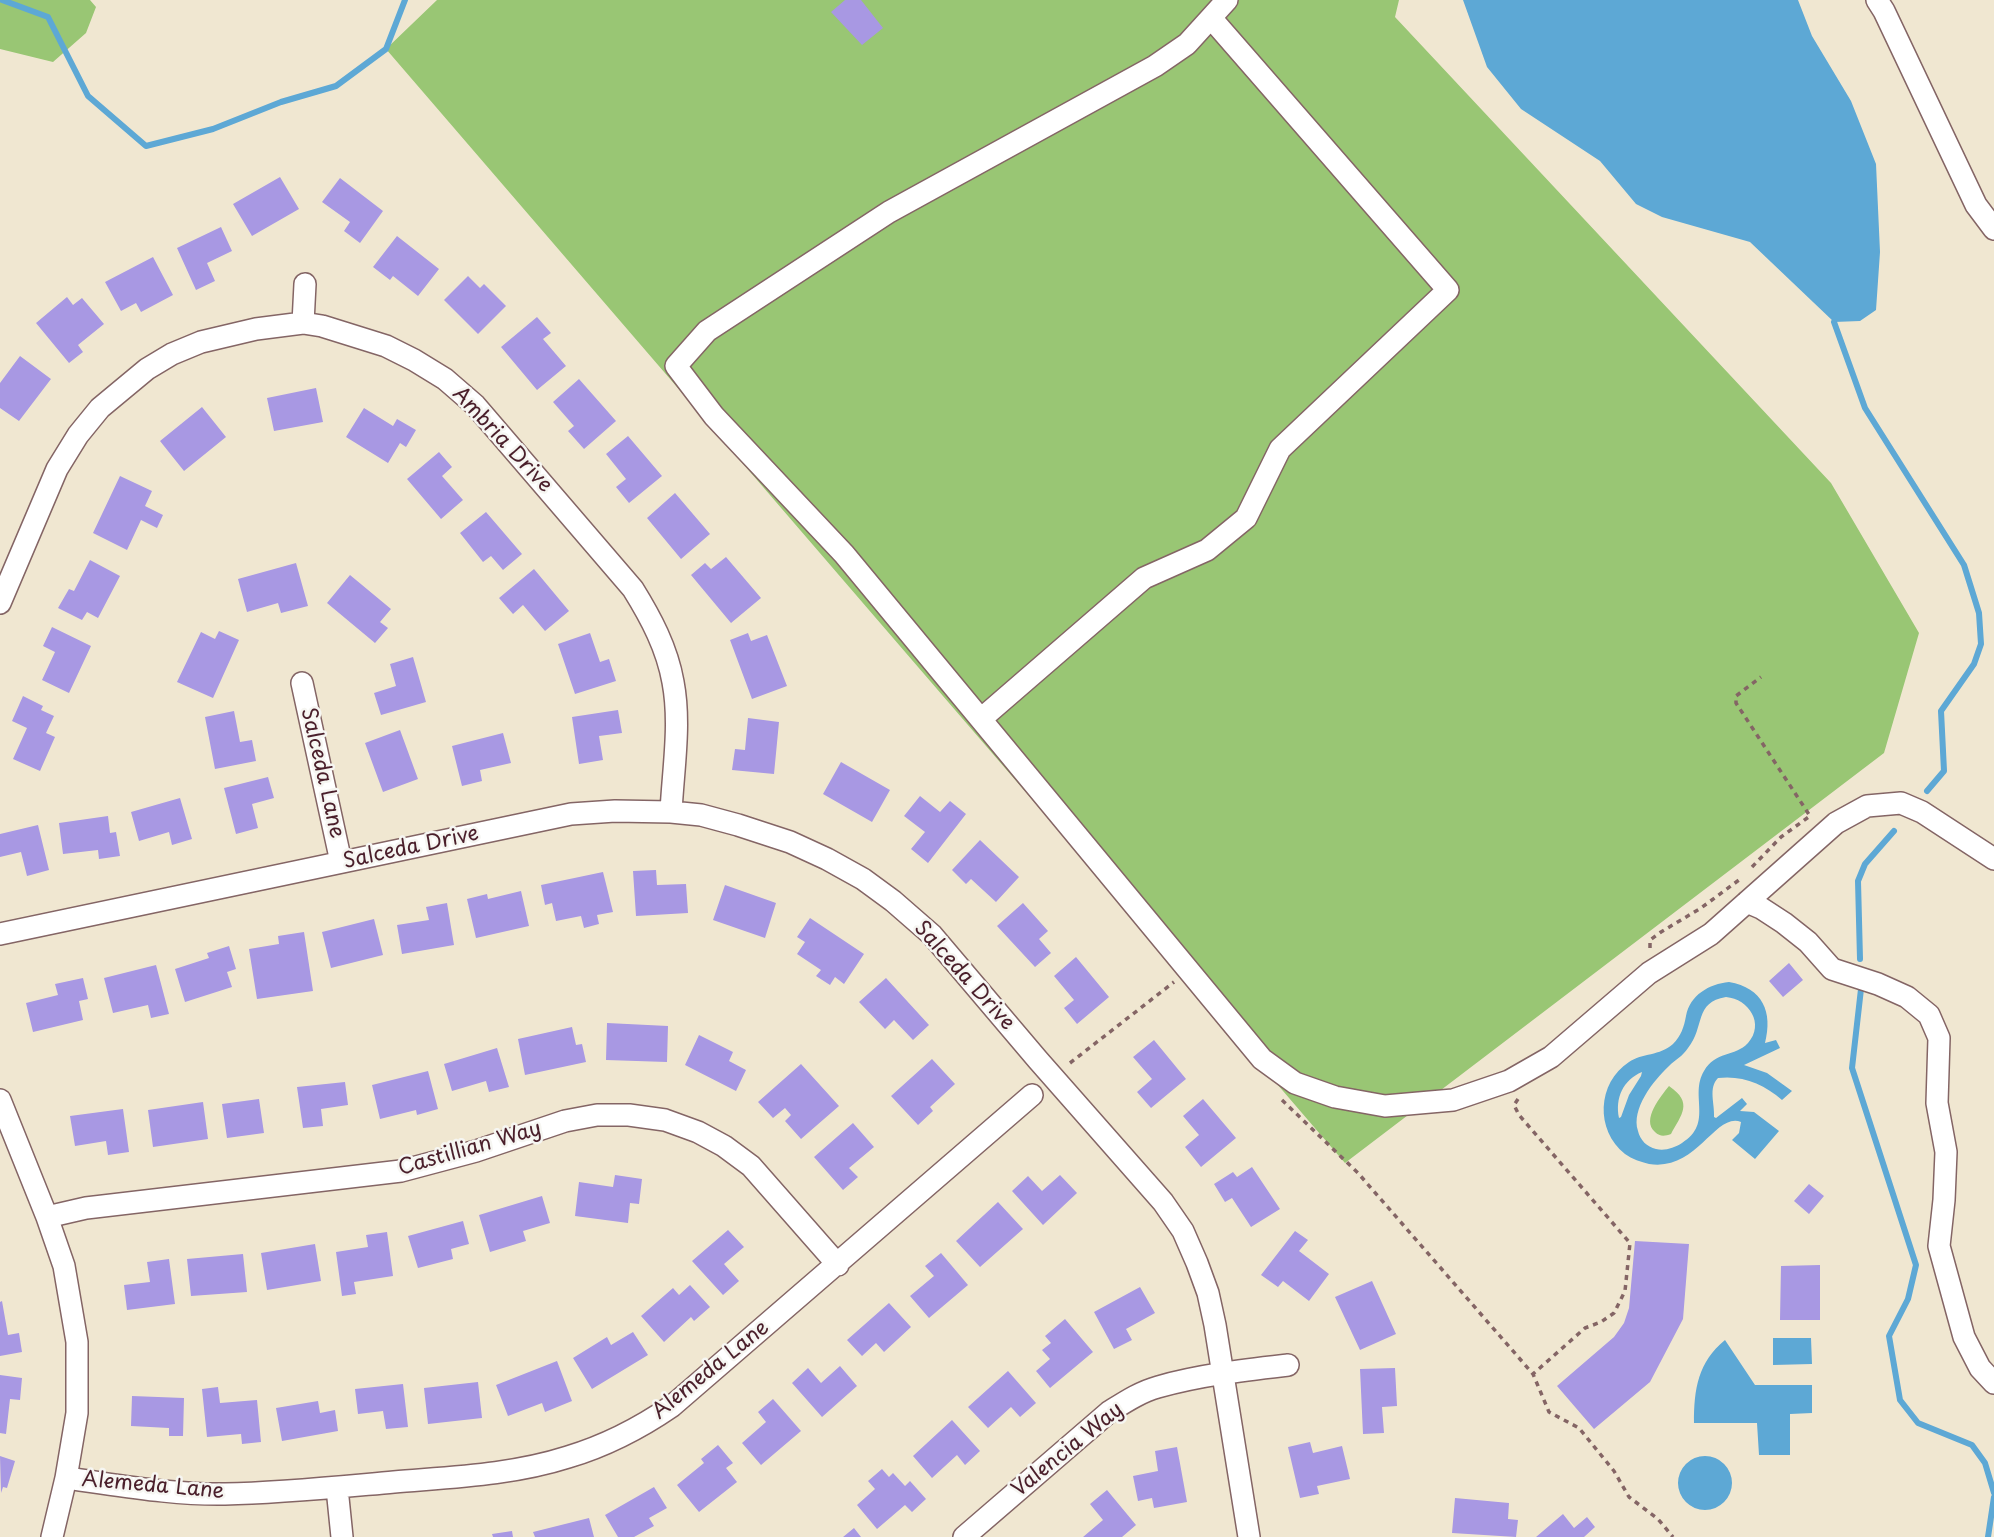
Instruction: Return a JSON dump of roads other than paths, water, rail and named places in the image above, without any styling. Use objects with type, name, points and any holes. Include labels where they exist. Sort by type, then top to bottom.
[{"type":"street","points":[[1227,0],[1187,44],[1155,66],[889,212],[708,331],[676,366],[714,416],[844,554],[1262,1059],[1295,1083],[1335,1097],[1385,1106],[1453,1100],[1509,1082],[1551,1057],[1655,969],[1711,934],[1836,823],[1867,806],[1901,803],[1922,812],[1994,859]]},
{"type":"street","points":[[1877,0],[1976,205],[1994,229]]},
{"type":"street","points":[[981,719],[1144,578],[1207,550],[1246,519],[1280,449],[1448,290],[1211,18]]},
{"type":"street","points":[[303,323],[305,284]]},
{"type":"street","name":"Ambria Drive","points":[[0,603],[57,469],[78,435],[100,408],[147,369],[172,354],[201,342],[256,328],[303,323],[322,326],[386,346],[445,379],[475,405],[633,589],[650,616],[673,682],[676,714],[671,812]]},
{"type":"street","name":"Salceda Lane","points":[[302,683],[341,862]]},
{"type":"street","name":"Salceda Drive","points":[[0,934],[571,814],[615,811],[701,815],[790,842],[827,859],[863,879],[932,935],[1046,1070],[1163,1202],[1183,1231],[1208,1293],[1250,1537]]},
{"type":"street","points":[[1747,902],[1784,923],[1808,943],[1832,969],[1878,984],[1907,998],[1929,1015],[1939,1038],[1937,1103],[1945,1152],[1939,1246],[1964,1337],[1980,1368],[1994,1383]]},
{"type":"street","name":"Alemeda Lane","points":[[66,1478],[173,1492],[224,1494],[337,1488],[496,1473],[568,1457],[606,1443],[643,1425],[672,1406],[1032,1095]]},
{"type":"street","points":[[0,1100],[64,1266],[77,1342],[77,1413],[52,1537]]},
{"type":"street","name":"Castillian Way","points":[[47,1217],[86,1208],[401,1171],[476,1151],[565,1121],[597,1115],[629,1115],[665,1120],[698,1132],[724,1146],[751,1166],[838,1265]]},
{"type":"street","name":"Valencia Way","points":[[964,1537],[1109,1412],[1135,1396],[1158,1387],[1223,1373],[1288,1364]]},
{"type":"street","points":[[337,1488],[342,1537]]},
{"type":"water","points":[[1463,0],[1798,0],[1812,36],[1851,101],[1876,164],[1880,252],[1876,310],[1860,321],[1834,322],[1750,242],[1662,217],[1636,204],[1600,161],[1521,109],[1487,67]]},
{"type":"water","points":[[1722,983],[1741,985],[1757,996],[1763,1003],[1768,1021],[1765,1043],[1776,1040],[1780,1048],[1744,1065],[1767,1073],[1792,1091],[1782,1100],[1768,1089],[1752,1082],[1736,1078],[1718,1078],[1713,1086],[1714,1117],[1742,1098],[1747,1104],[1740,1111],[1754,1112],[1779,1131],[1755,1159],[1732,1140],[1739,1133],[1741,1122],[1732,1121],[1722,1125],[1692,1152],[1666,1164],[1649,1164],[1625,1154],[1615,1144],[1605,1120],[1606,1094],[1611,1082],[1618,1071],[1629,1062],[1662,1051],[1673,1044],[1682,1031],[1688,1009],[1696,997],[1708,988]],"holes":[[[1726,997],[1748,1007],[1755,1021],[1753,1036],[1743,1047],[1714,1060],[1704,1071],[1700,1080],[1699,1118],[1692,1135],[1669,1149],[1650,1147],[1640,1137],[1637,1123],[1645,1096],[1663,1072],[1688,1048],[1704,1010],[1709,1004]],[[1642,1072],[1629,1095],[1619,1118],[1618,1104],[1622,1090],[1635,1075]]]},
{"type":"water","points":[[1773,1338],[1811,1338],[1812,1364],[1773,1365]]},
{"type":"water","points":[[1725,1340],[1755,1385],[1812,1385],[1812,1413],[1790,1414],[1790,1455],[1759,1455],[1757,1423],[1694,1423],[1699,1377],[1709,1357]]},
{"type":"water","points":[[1710,1456],[1720,1460],[1728,1468],[1732,1483],[1728,1498],[1720,1506],[1700,1510],[1690,1506],[1682,1498],[1678,1478],[1682,1468],[1690,1460]]},
{"type":"waterway","points":[[2,0],[48,17],[88,96],[146,146],[213,129],[281,102],[336,86],[386,49],[405,0]]},
{"type":"waterway","points":[[1834,322],[1865,408],[1964,565],[1979,613],[1981,644],[1974,664],[1941,711],[1944,771],[1927,791]]},
{"type":"waterway","points":[[1860,959],[1858,881],[1865,864],[1894,831]]},
{"type":"waterway","points":[[1861,989],[1852,1068],[1916,1265],[1908,1299],[1889,1336],[1900,1400],[1918,1423],[1972,1445],[1985,1463],[1994,1493]]},
{"type":"waterway","points":[[1988,1537],[1994,1497]]}]
